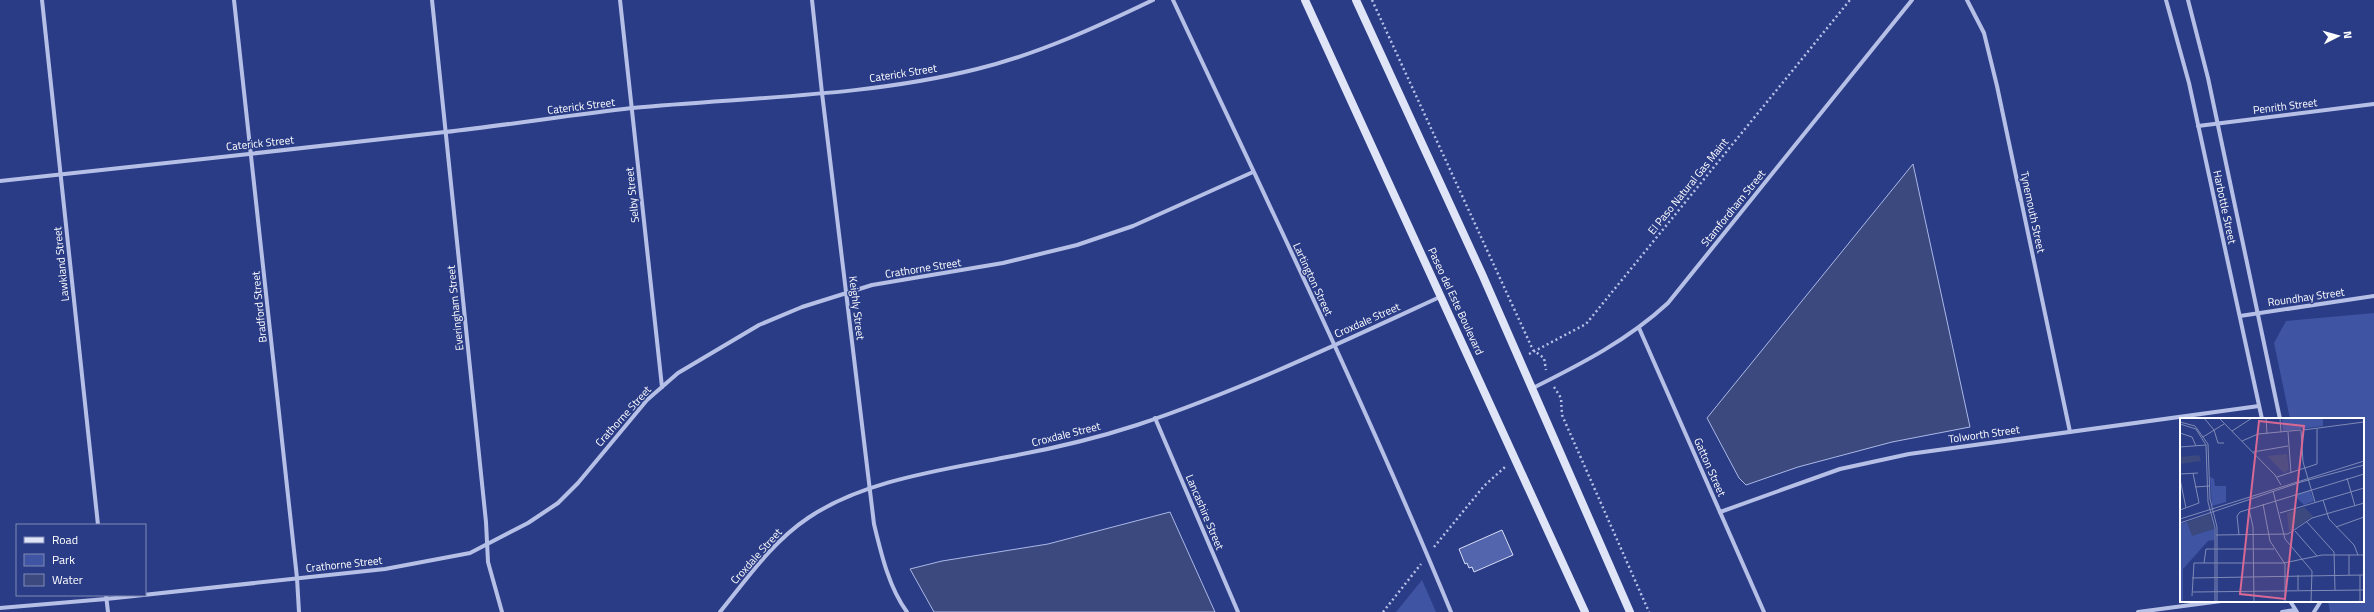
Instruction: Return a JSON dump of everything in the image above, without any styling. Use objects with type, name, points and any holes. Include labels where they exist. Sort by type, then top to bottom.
[{"type":"main road","name":"Paseo del Este Boulevard","points":[[1305,0],[1442,296],[1585,612]]},
{"type":"main road","points":[[1356,0],[1533,388],[1630,612]]},
{"type":"street","name":"Lawkland Street","points":[[42,0],[98,524]]},
{"type":"street","name":"Bradford Street","points":[[234,0],[297,578],[299,612]]},
{"type":"street","name":"Everingham Street","points":[[432,0],[486,522],[486,546],[502,612]]},
{"type":"street","name":"Selby Street","points":[[620,0],[662,387]]},
{"type":"street","name":"Keighly Street","points":[[812,0],[874,524],[881,551],[901,604],[907,612]]},
{"type":"street","name":"Caterick Street","points":[[0,181],[446,132],[632,108],[822,93],[931,78],[979,68],[1074,36],[1153,0]]},
{"type":"street","name":"Lartington Street","points":[[1173,0],[1428,554],[1451,612]]},
{"type":"street","name":"Stamfordham Street","points":[[1533,388],[1598,355],[1639,328],[1668,303],[1912,0]]},
{"type":"street","name":"Tynemouth Street","points":[[1967,0],[1984,33],[1997,86],[2070,432]]},
{"type":"street","name":"Harbottle Street","points":[[2166,0],[2187,76],[2262,418]]},
{"type":"street","name":"Harbottle Street","points":[[2188,0],[2218,124],[2280,418]]},
{"type":"street","name":"Penrith Street","points":[[2198,126],[2374,104]]},
{"type":"street","name":"Crathorne Street","points":[[146,593],[385,568],[450,558],[470,553],[528,523],[558,503],[578,483],[647,400],[678,373],[759,325],[802,307],[872,285],[1003,263],[1077,245],[1133,226],[1253,172]]},
{"type":"street","name":"Croxdale Street","points":[[720,612],[763,558],[788,533],[822,510],[870,489],[936,470],[1053,448],[1155,418],[1333,345],[1442,296]]},
{"type":"street","name":"Roundhay Street","points":[[2240,316],[2374,296]]},
{"type":"street","name":"Gatton Street","points":[[1639,328],[1764,612]]},
{"type":"street","name":"Tolworth Street","points":[[1720,512],[1848,467],[1909,454],[2259,406]]},
{"type":"street","name":"Lancashire Street","points":[[1155,418],[1238,612]]},
{"type":"street","name":"Crathorne Street","points":[[0,608],[116,596]]},
{"type":"street","points":[[106,597],[108,612]]},
{"type":"street","points":[[2138,612],[2213,602]]},
{"type":"street","points":[[2282,612],[2296,611],[2291,602]]},
{"type":"path","points":[[1372,0],[1534,351],[1544,358],[1544,364]]},
{"type":"path","name":"El Paso Natural Gas Maint","points":[[1520,359],[1586,324],[1850,0]]},
{"type":"path","points":[[1557,393],[1561,398],[1562,415],[1648,612]]},
{"type":"path","points":[[1383,612],[1484,486],[1505,467]]},
{"type":"green space","points":[[2374,313],[2374,612],[2330,612],[2328,602],[2364,602],[2364,418],[2290,418],[2274,343],[2286,321]]},
{"type":"green space","points":[[1422,580],[1436,612],[1396,612]]},
{"type":"water","points":[[1913,164],[1970,427],[1892,442],[1798,467],[1746,485],[1739,478],[1707,418]]},
{"type":"water","points":[[1170,512],[1215,612],[934,612],[910,569],[942,561],[1048,544]]},
{"type":"building","points":[[1502,530],[1513,555],[1474,572],[1472,567],[1469,568],[1467,563],[1465,564],[1459,549]]}]
